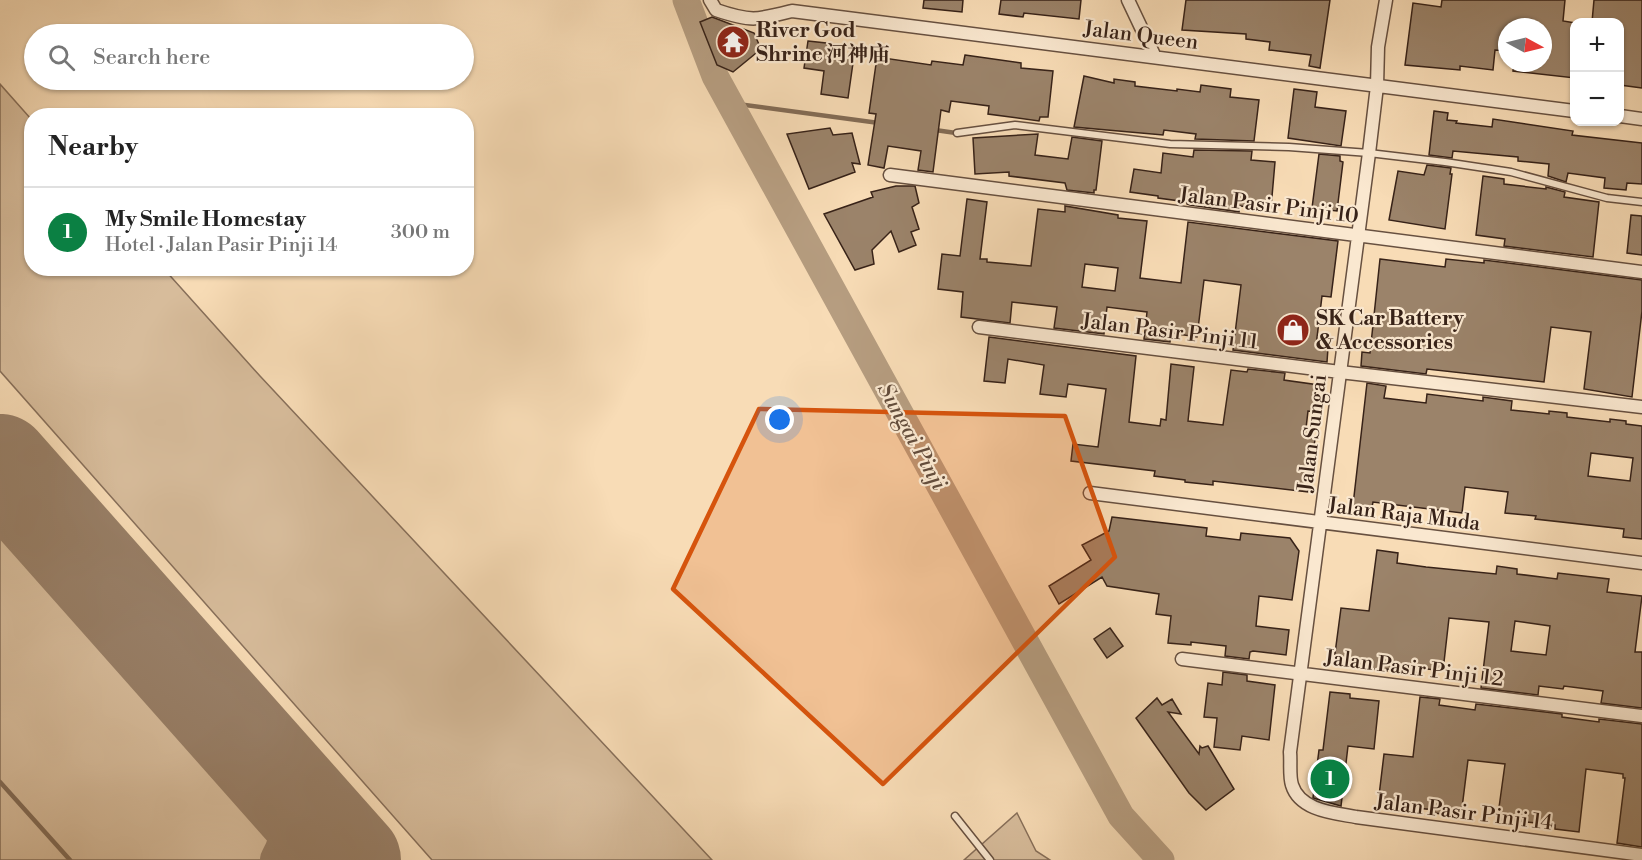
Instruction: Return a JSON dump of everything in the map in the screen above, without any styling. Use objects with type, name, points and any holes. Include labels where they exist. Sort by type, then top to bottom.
[{"type":"street","name":"Jalan Queen","points":[[711,0],[716,10],[747,20],[792,11],[1570,110]]},
{"type":"street","points":[[1128,0],[1155,57]]},
{"type":"street","name":"Jalan Sungai","points":[[1291,785],[1290,752],[1369,153],[1377,86],[1378,47],[1386,0]]},
{"type":"street","points":[[1624,117],[1642,119]]},
{"type":"street","name":"Jalan Pasir Pinji 10","points":[[891,175],[1642,272]]},
{"type":"street","name":"Jalan Pasir Pinji 11","points":[[979,327],[1642,407]]},
{"type":"street","name":"Jalan Raja Muda","points":[[1090,493],[1642,563]]},
{"type":"street","name":"Jalan Pasir Pinji 12","points":[[1182,659],[1642,716]]},
{"type":"street","name":"Jalan Pasir Pinji 14","points":[[1291,785],[1296,794],[1316,809],[1356,817],[1642,855]]},
{"type":"lane","points":[[957,133],[1015,124],[1170,144],[1289,147],[1369,153],[1511,172],[1607,198],[1642,202]]},
{"type":"lane","points":[[955,816],[990,860]]},
{"type":"highlighted area","points":[[759,409],[1065,416],[1115,557],[883,784],[673,589]]},
{"type":"shaded area","points":[[0,84],[24,111],[24,276],[170,276],[260,376],[712,860],[432,860],[0,371]]},
{"type":"shaded area","points":[[0,530],[273,837],[273,847],[263,860],[0,860]]},
{"type":"shaded area","points":[[1017,813],[1036,851],[1050,860],[964,860]]},
{"type":"building","points":[[924,0],[963,0],[962,12],[923,8]]},
{"type":"building","points":[[1001,0],[1081,0],[1079,19],[1024,13],[1023,17],[999,14]]},
{"type":"building","points":[[1186,0],[1330,0],[1320,68],[1309,66],[1311,55],[1269,50],[1270,42],[1246,39],[1246,34],[1182,30]]},
{"type":"building","points":[[1442,0],[1565,0],[1563,21],[1570,22],[1570,77],[1522,72],[1552,72],[1552,18],[1498,18],[1498,50],[1495,50],[1493,70],[1460,66],[1460,70],[1405,65],[1413,3],[1441,7]]},
{"type":"building","points":[[1594,0],[1642,0],[1642,88],[1624,86],[1624,18],[1592,18]]},
{"type":"building","points":[[712,17],[754,33],[761,49],[733,72],[717,65],[700,22]]},
{"type":"building","points":[[808,41],[835,44],[834,54],[854,56],[848,98],[821,94],[824,71],[804,68]]},
{"type":"building","points":[[965,55],[1021,63],[1021,68],[1053,71],[1048,117],[1040,117],[1039,121],[988,114],[989,106],[951,101],[949,112],[941,110],[933,172],[918,170],[921,151],[888,146],[884,168],[868,165],[876,114],[869,113],[877,57],[931,65],[932,61],[963,65]]},
{"type":"building","points":[[1084,76],[1114,83],[1114,79],[1135,82],[1135,86],[1177,91],[1177,89],[1200,92],[1201,85],[1231,89],[1230,97],[1259,100],[1254,141],[1195,139],[1196,134],[1164,130],[1163,135],[1074,127]]},
{"type":"building","points":[[1294,89],[1317,92],[1315,107],[1346,111],[1341,146],[1288,138]]},
{"type":"building","points":[[1434,111],[1448,113],[1447,120],[1457,121],[1456,123],[1492,127],[1493,119],[1573,131],[1572,135],[1642,143],[1642,184],[1627,183],[1626,190],[1604,188],[1605,178],[1568,173],[1566,182],[1548,176],[1549,164],[1518,161],[1518,157],[1453,151],[1452,158],[1429,155]]},
{"type":"building","points":[[830,128],[833,135],[852,133],[860,164],[852,163],[855,172],[809,189],[787,134]]},
{"type":"building","points":[[1038,134],[1035,155],[1068,159],[1072,137],[1102,141],[1094,193],[1067,190],[1065,183],[1009,176],[1009,172],[975,174],[973,138]]},
{"type":"building","points":[[1194,150],[1252,151],[1251,160],[1275,162],[1271,208],[1240,206],[1239,212],[1190,205],[1187,202],[1130,192],[1134,169],[1161,173],[1163,153],[1193,157]]},
{"type":"building","points":[[1319,154],[1340,156],[1340,161],[1343,162],[1337,211],[1312,208]]},
{"type":"building","points":[[1427,165],[1451,168],[1445,229],[1389,220],[1398,171],[1424,175]]},
{"type":"building","points":[[1483,176],[1504,179],[1504,184],[1546,189],[1546,187],[1565,192],[1564,197],[1599,202],[1593,257],[1504,246],[1505,239],[1476,235]]},
{"type":"building","points":[[896,186],[915,186],[919,203],[912,207],[919,229],[911,232],[916,245],[899,252],[891,231],[872,250],[874,264],[855,270],[824,214],[873,197],[871,192]]},
{"type":"building","points":[[967,199],[987,202],[980,259],[987,259],[987,262],[1031,266],[1038,209],[1065,212],[1065,206],[1118,215],[1118,218],[1147,221],[1140,278],[1181,283],[1188,222],[1338,241],[1331,297],[1322,296],[1316,346],[1328,348],[1327,362],[1233,350],[1241,285],[1204,280],[1197,337],[1171,333],[1170,342],[1144,339],[1147,312],[1107,307],[1104,334],[1054,328],[1057,307],[1012,302],[1010,323],[961,317],[963,292],[938,289],[942,254],[960,256]],"holes":[[[1085,264],[1118,268],[1115,291],[1082,287]]]},
{"type":"building","points":[[1631,215],[1642,216],[1642,255],[1627,253]]},
{"type":"building","points":[[1380,259],[1445,267],[1446,259],[1484,263],[1484,260],[1642,280],[1642,311],[1632,397],[1584,389],[1591,332],[1551,327],[1544,382],[1427,369],[1426,374],[1361,366],[1362,352],[1370,353]]},
{"type":"building","points":[[989,337],[1136,356],[1129,422],[1160,426],[1161,419],[1166,420],[1171,364],[1194,367],[1188,421],[1223,425],[1231,370],[1247,372],[1248,369],[1285,373],[1284,380],[1319,385],[1315,412],[1308,411],[1305,437],[1315,439],[1308,492],[1213,481],[1213,485],[1185,482],[1185,480],[1154,476],[1155,471],[1071,461],[1073,444],[1098,447],[1106,389],[1068,384],[1066,397],[1040,394],[1044,365],[1008,359],[1005,383],[984,381]]},
{"type":"building","points":[[1367,383],[1386,386],[1384,398],[1426,403],[1427,394],[1483,401],[1483,397],[1512,401],[1511,410],[1549,414],[1549,411],[1567,413],[1567,417],[1610,422],[1610,419],[1642,426],[1642,539],[1623,537],[1624,529],[1535,519],[1536,516],[1505,513],[1508,492],[1465,487],[1462,513],[1373,502],[1372,507],[1353,505]],"holes":[[[1591,453],[1633,458],[1630,481],[1588,476]]]},
{"type":"building","points":[[1112,517],[1207,528],[1206,536],[1240,540],[1241,533],[1290,538],[1299,551],[1292,600],[1259,596],[1256,626],[1289,630],[1286,655],[1253,651],[1250,652],[1249,659],[1225,656],[1226,646],[1191,642],[1191,645],[1168,643],[1171,616],[1156,614],[1159,594],[1107,586],[1102,577],[1059,604],[1049,586],[1091,560],[1082,545],[1109,531]]},
{"type":"building","points":[[1377,550],[1398,553],[1397,563],[1426,567],[1496,574],[1497,566],[1517,569],[1517,574],[1557,579],[1558,573],[1609,579],[1607,592],[1642,596],[1635,652],[1642,652],[1642,708],[1601,703],[1603,691],[1564,686],[1563,689],[1539,686],[1538,695],[1481,688],[1489,622],[1449,618],[1443,671],[1419,668],[1418,673],[1387,669],[1387,671],[1363,668],[1364,664],[1334,661],[1341,608],[1369,611]],"holes":[[[1515,621],[1550,626],[1546,655],[1511,651]]]},
{"type":"building","points":[[1110,628],[1123,646],[1107,658],[1094,639]]},
{"type":"building","points":[[1223,672],[1247,675],[1247,681],[1275,685],[1269,740],[1242,736],[1240,750],[1214,747],[1217,718],[1204,717],[1208,683],[1222,685]]},
{"type":"building","points":[[1330,692],[1350,694],[1350,698],[1379,701],[1374,749],[1348,746],[1341,806],[1313,798],[1319,750],[1323,750]]},
{"type":"building","points":[[1420,697],[1440,699],[1439,705],[1475,710],[1476,704],[1562,714],[1562,717],[1599,722],[1599,719],[1642,724],[1642,847],[1617,843],[1625,778],[1623,774],[1586,769],[1579,832],[1555,829],[1555,825],[1517,821],[1517,824],[1497,822],[1505,764],[1468,760],[1461,816],[1434,813],[1435,810],[1378,804],[1384,754],[1413,757]]},
{"type":"building","points":[[1157,698],[1162,705],[1172,699],[1181,714],[1168,712],[1199,754],[1200,746],[1202,748],[1208,746],[1234,789],[1206,810],[1189,793],[1136,718]]},
{"type":"waterway","name":"Sungai Pinji","points":[[686,0],[715,76],[1121,816],[1161,860]]},
{"type":"waterway","points":[[730,103],[879,123]]},
{"type":"waterway","points":[[935,130],[956,133]]},
{"type":"waterway","points":[[0,782],[70,860]]},
{"type":"taxiway","points":[[279,778],[287,799],[290,819],[288,839],[280,860]]},
{"type":"taxiway","points":[[285,860],[312,855],[340,860]]},
{"type":"runway","points":[[0,464],[351,860]]},
{"type":"place","name":"River God Shrine 河神庙","points":[[733,42]]},
{"type":"place","name":"SK Car Battery & Accessories","points":[[1293,330]]},
{"type":"place","name":"My Smile Homestay","points":[[1330,779]]}]
